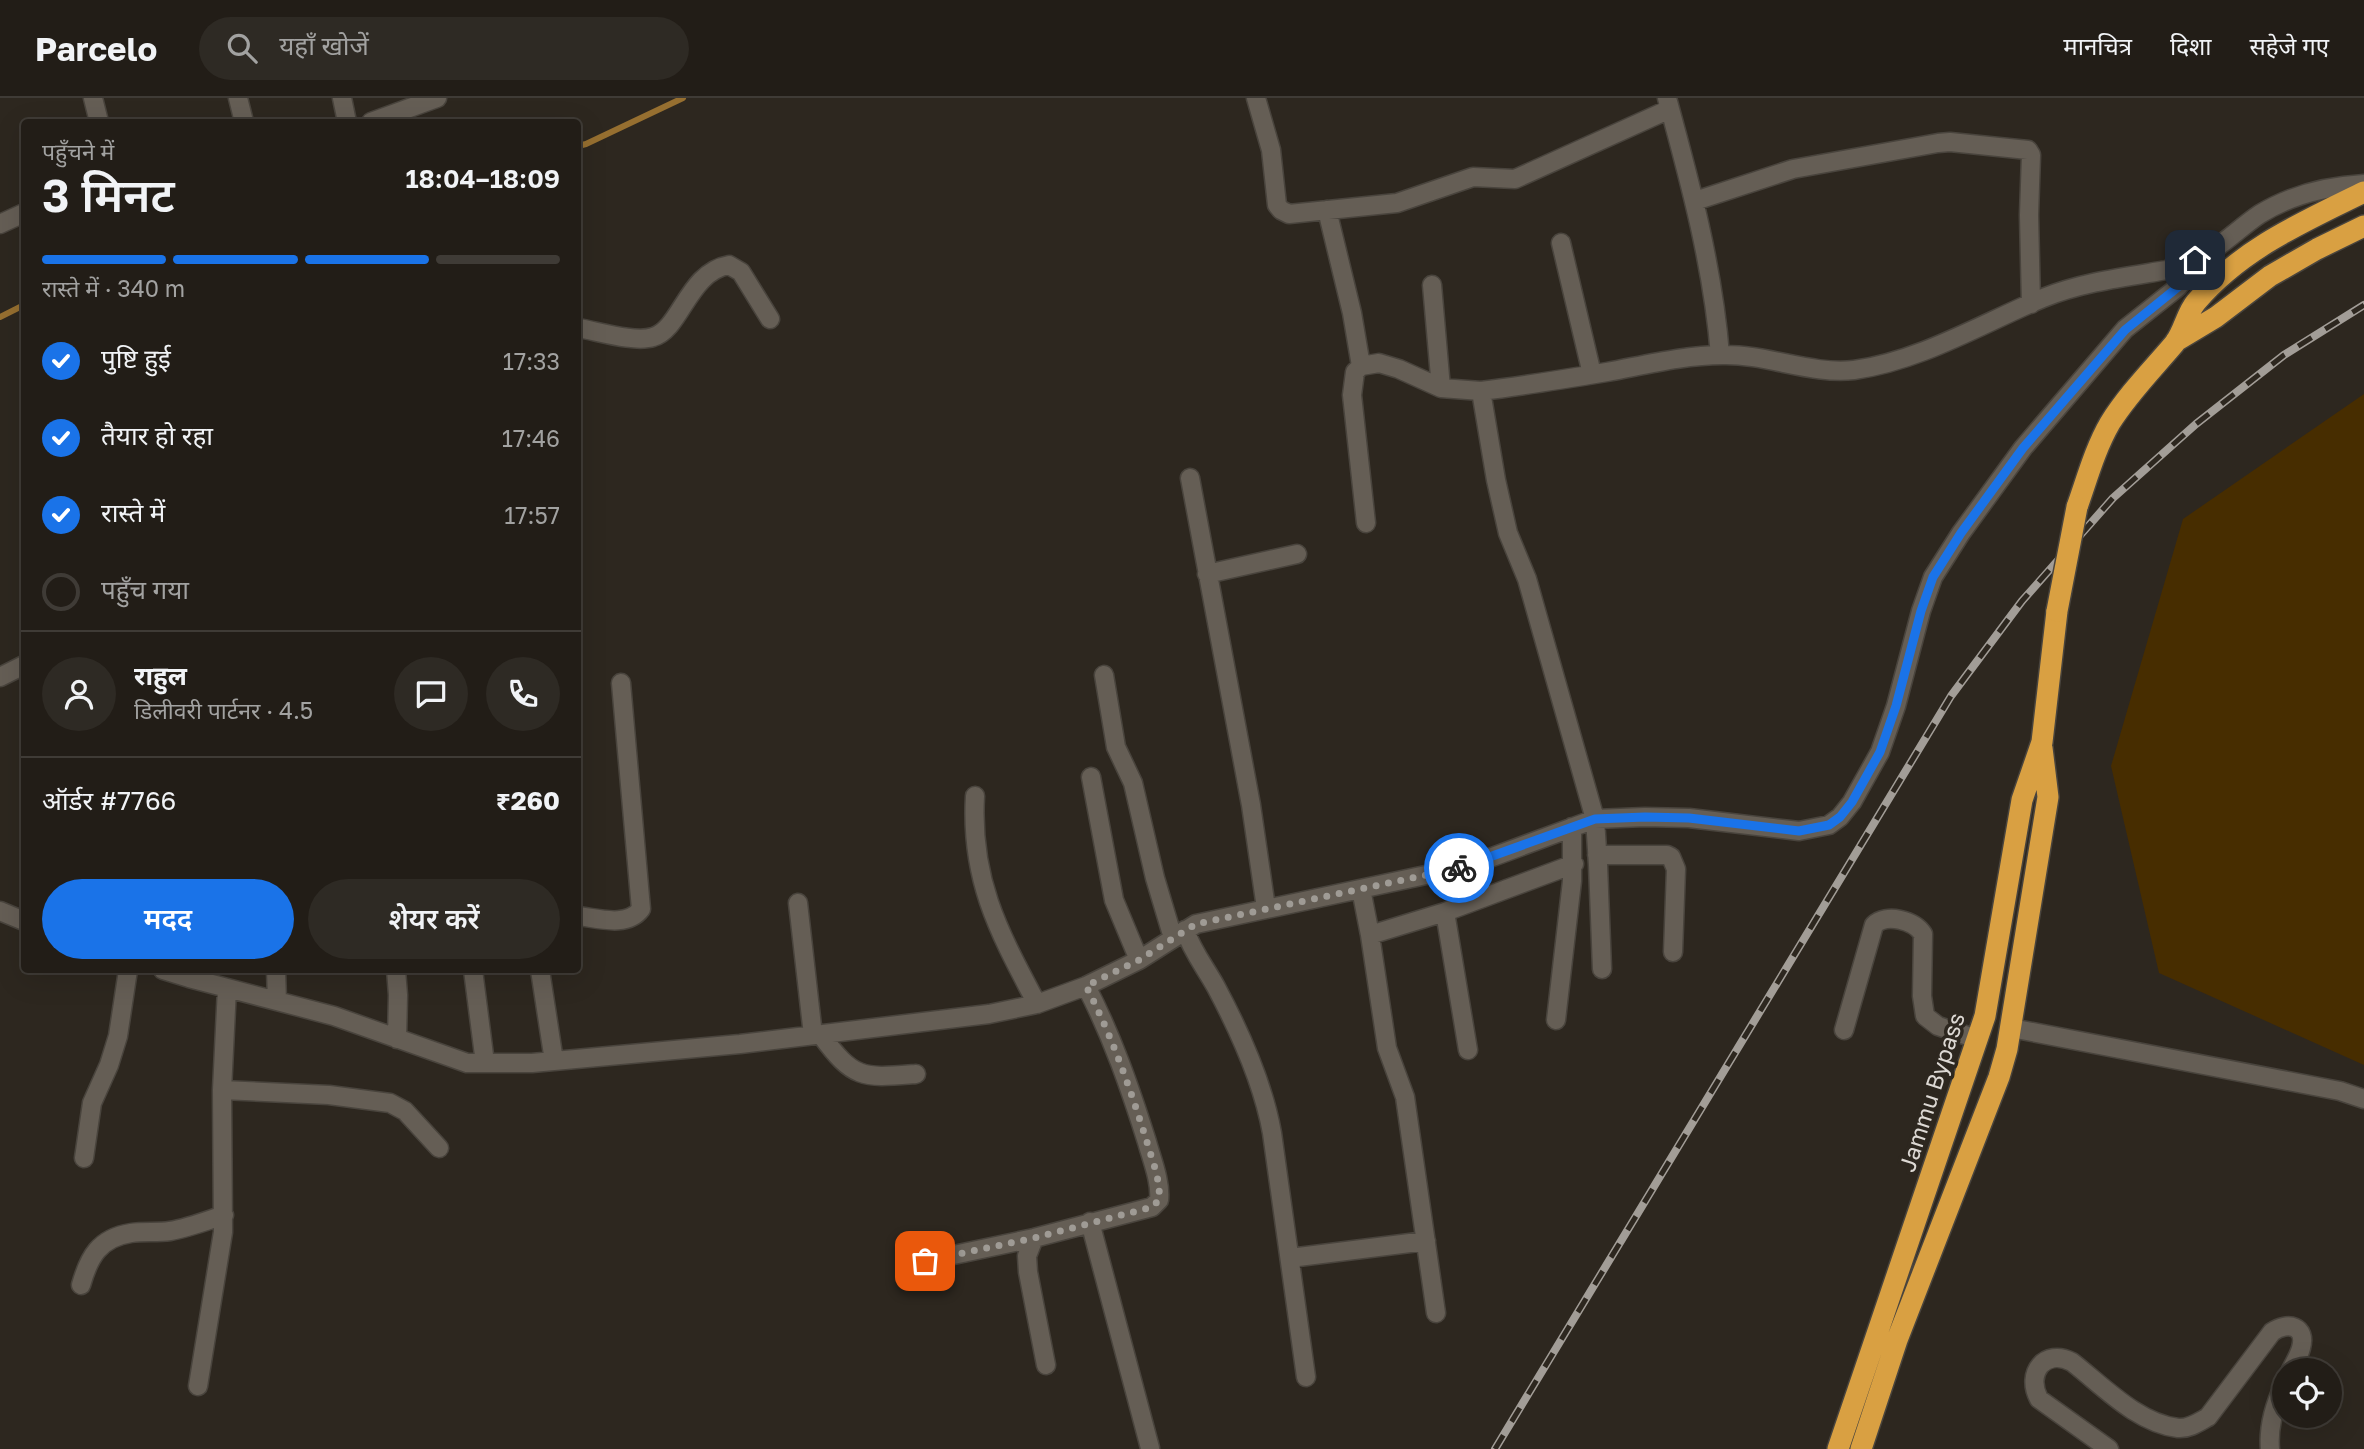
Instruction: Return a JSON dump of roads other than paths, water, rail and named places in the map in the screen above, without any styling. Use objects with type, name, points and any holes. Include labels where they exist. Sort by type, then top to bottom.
[{"type":"highway","name":"Jammu Bypass","points":[[1838,1449],[1985,1016],[2022,800],[2042,742],[2057,611],[2077,508],[2093,461],[2110,424],[2132,392],[2176,341],[2193,304],[2228,268],[2273,237],[2364,192]]},
{"type":"highway","name":"Jammu Bypass","points":[[2176,341],[2216,317],[2270,276],[2316,249],[2364,226]]},
{"type":"highway","name":"Jammu Bypass","points":[[1861,1449],[1897,1340],[1999,1077],[2011,1028],[2048,797],[2042,742]]},
{"type":"street","points":[[93,98],[98,119]]},
{"type":"street","points":[[238,98],[243,119]]},
{"type":"street","points":[[342,98],[346,119]]},
{"type":"street","points":[[379,119],[437,98]]},
{"type":"street","points":[[1256,98],[1271,150],[1277,205],[1289,214],[1397,203],[1473,177],[1516,178],[1669,103],[1695,201],[1720,355]]},
{"type":"street","points":[[1695,201],[1793,169],[1938,143],[2028,150],[2031,155],[2031,304]]},
{"type":"street","points":[[1366,523],[1352,395],[1355,372],[1361,366],[1378,363],[1441,387],[1481,391],[1672,359],[1720,355],[1762,358],[1830,370],[1853,370],[1942,344],[2072,288],[2167,270],[2195,260],[2278,205],[2333,187],[2364,184]]},
{"type":"street","points":[[1327,210],[1352,313],[1361,366]]},
{"type":"street","points":[[0,225],[21,214]]},
{"type":"street","points":[[1562,243],[1592,374]]},
{"type":"street","points":[[1596,839],[1645,817],[1689,818],[1799,831],[1829,825],[1840,817],[1852,802],[1888,734],[1933,577],[1961,533],[2023,448],[2125,330],[2178,287],[2195,260]]},
{"type":"street","points":[[581,329],[635,338],[654,337],[668,325],[703,277],[716,268],[729,265],[741,272],[770,319]]},
{"type":"street","points":[[1432,285],[1441,387]]},
{"type":"street","points":[[1481,391],[1508,533],[1527,579],[1596,839],[1602,969]]},
{"type":"street","points":[[1190,478],[1252,816],[1266,908]]},
{"type":"street","points":[[1207,574],[1297,554]]},
{"type":"street","points":[[0,677],[21,666]]},
{"type":"street","points":[[1104,675],[1116,747],[1133,783],[1155,878],[1185,940],[1215,985],[1237,1030],[1264,1097],[1306,1377]]},
{"type":"street","points":[[581,916],[625,920],[637,915],[641,909],[621,683]]},
{"type":"street","points":[[1091,777],[1114,900],[1139,960]]},
{"type":"street","points":[[975,796],[974,845],[979,870],[998,927],[1037,1004]]},
{"type":"street","points":[[1556,1020],[1574,862],[1573,833]]},
{"type":"street","points":[[190,974],[227,988],[334,1016],[467,1063],[532,1063],[817,1035],[989,1014],[1089,992],[1139,960],[1185,940],[1211,920],[1266,908],[1362,897],[1573,833],[1671,857],[1676,869],[1673,952]]},
{"type":"street","points":[[1369,931],[1445,912],[1574,862]]},
{"type":"street","points":[[1362,897],[1387,1048],[1405,1097],[1436,1313]]},
{"type":"street","points":[[798,903],[817,1035],[837,1057],[857,1073],[884,1076],[916,1074]]},
{"type":"street","points":[[0,911],[21,920]]},
{"type":"street","points":[[1445,912],[1468,1050]]},
{"type":"street","points":[[1844,1030],[1874,925],[1888,918],[1917,927],[1923,934],[1922,996],[1925,1016],[1938,1026],[1978,1039]]},
{"type":"street","points":[[84,1158],[92,1103],[115,1050],[128,973]]},
{"type":"street","points":[[276,973],[277,1001]]},
{"type":"street","points":[[396,973],[397,1039]]},
{"type":"street","points":[[473,973],[485,1063]]},
{"type":"street","points":[[540,973],[554,1061]]},
{"type":"street","points":[[198,1386],[224,1215],[222,1090],[227,988]]},
{"type":"street","points":[[925,1261],[1034,1238],[1152,1207],[1159,1200],[1152,1159],[1130,1087],[1089,992]]},
{"type":"street","points":[[2011,1028],[2340,1091],[2364,1099]]},
{"type":"street","points":[[222,1090],[343,1096],[390,1103],[405,1111],[439,1148]]},
{"type":"street","points":[[81,1285],[88,1261],[105,1243],[131,1233],[169,1231],[224,1215]]},
{"type":"street","points":[[1090,1222],[1150,1448]]},
{"type":"street","points":[[1034,1238],[1027,1256],[1028,1272],[1046,1365]]},
{"type":"street","points":[[1290,1258],[1426,1241]]},
{"type":"street","points":[[2109,1449],[2039,1398],[2033,1388],[2034,1377],[2040,1365],[2052,1357],[2063,1357],[2131,1408],[2154,1421],[2180,1428],[2194,1425],[2208,1417],[2272,1332],[2281,1326],[2289,1325],[2300,1334],[2302,1342],[2297,1358]]},
{"type":"street","points":[[2270,1449],[2269,1431],[2272,1419]]},
{"type":"waterway","points":[[581,145],[683,98]]},
{"type":"waterway","points":[[0,317],[21,306]]},
{"type":"railway","points":[[1495,1449],[1951,696],[2022,601],[2113,498],[2196,424],[2284,355],[2364,305]]}]
